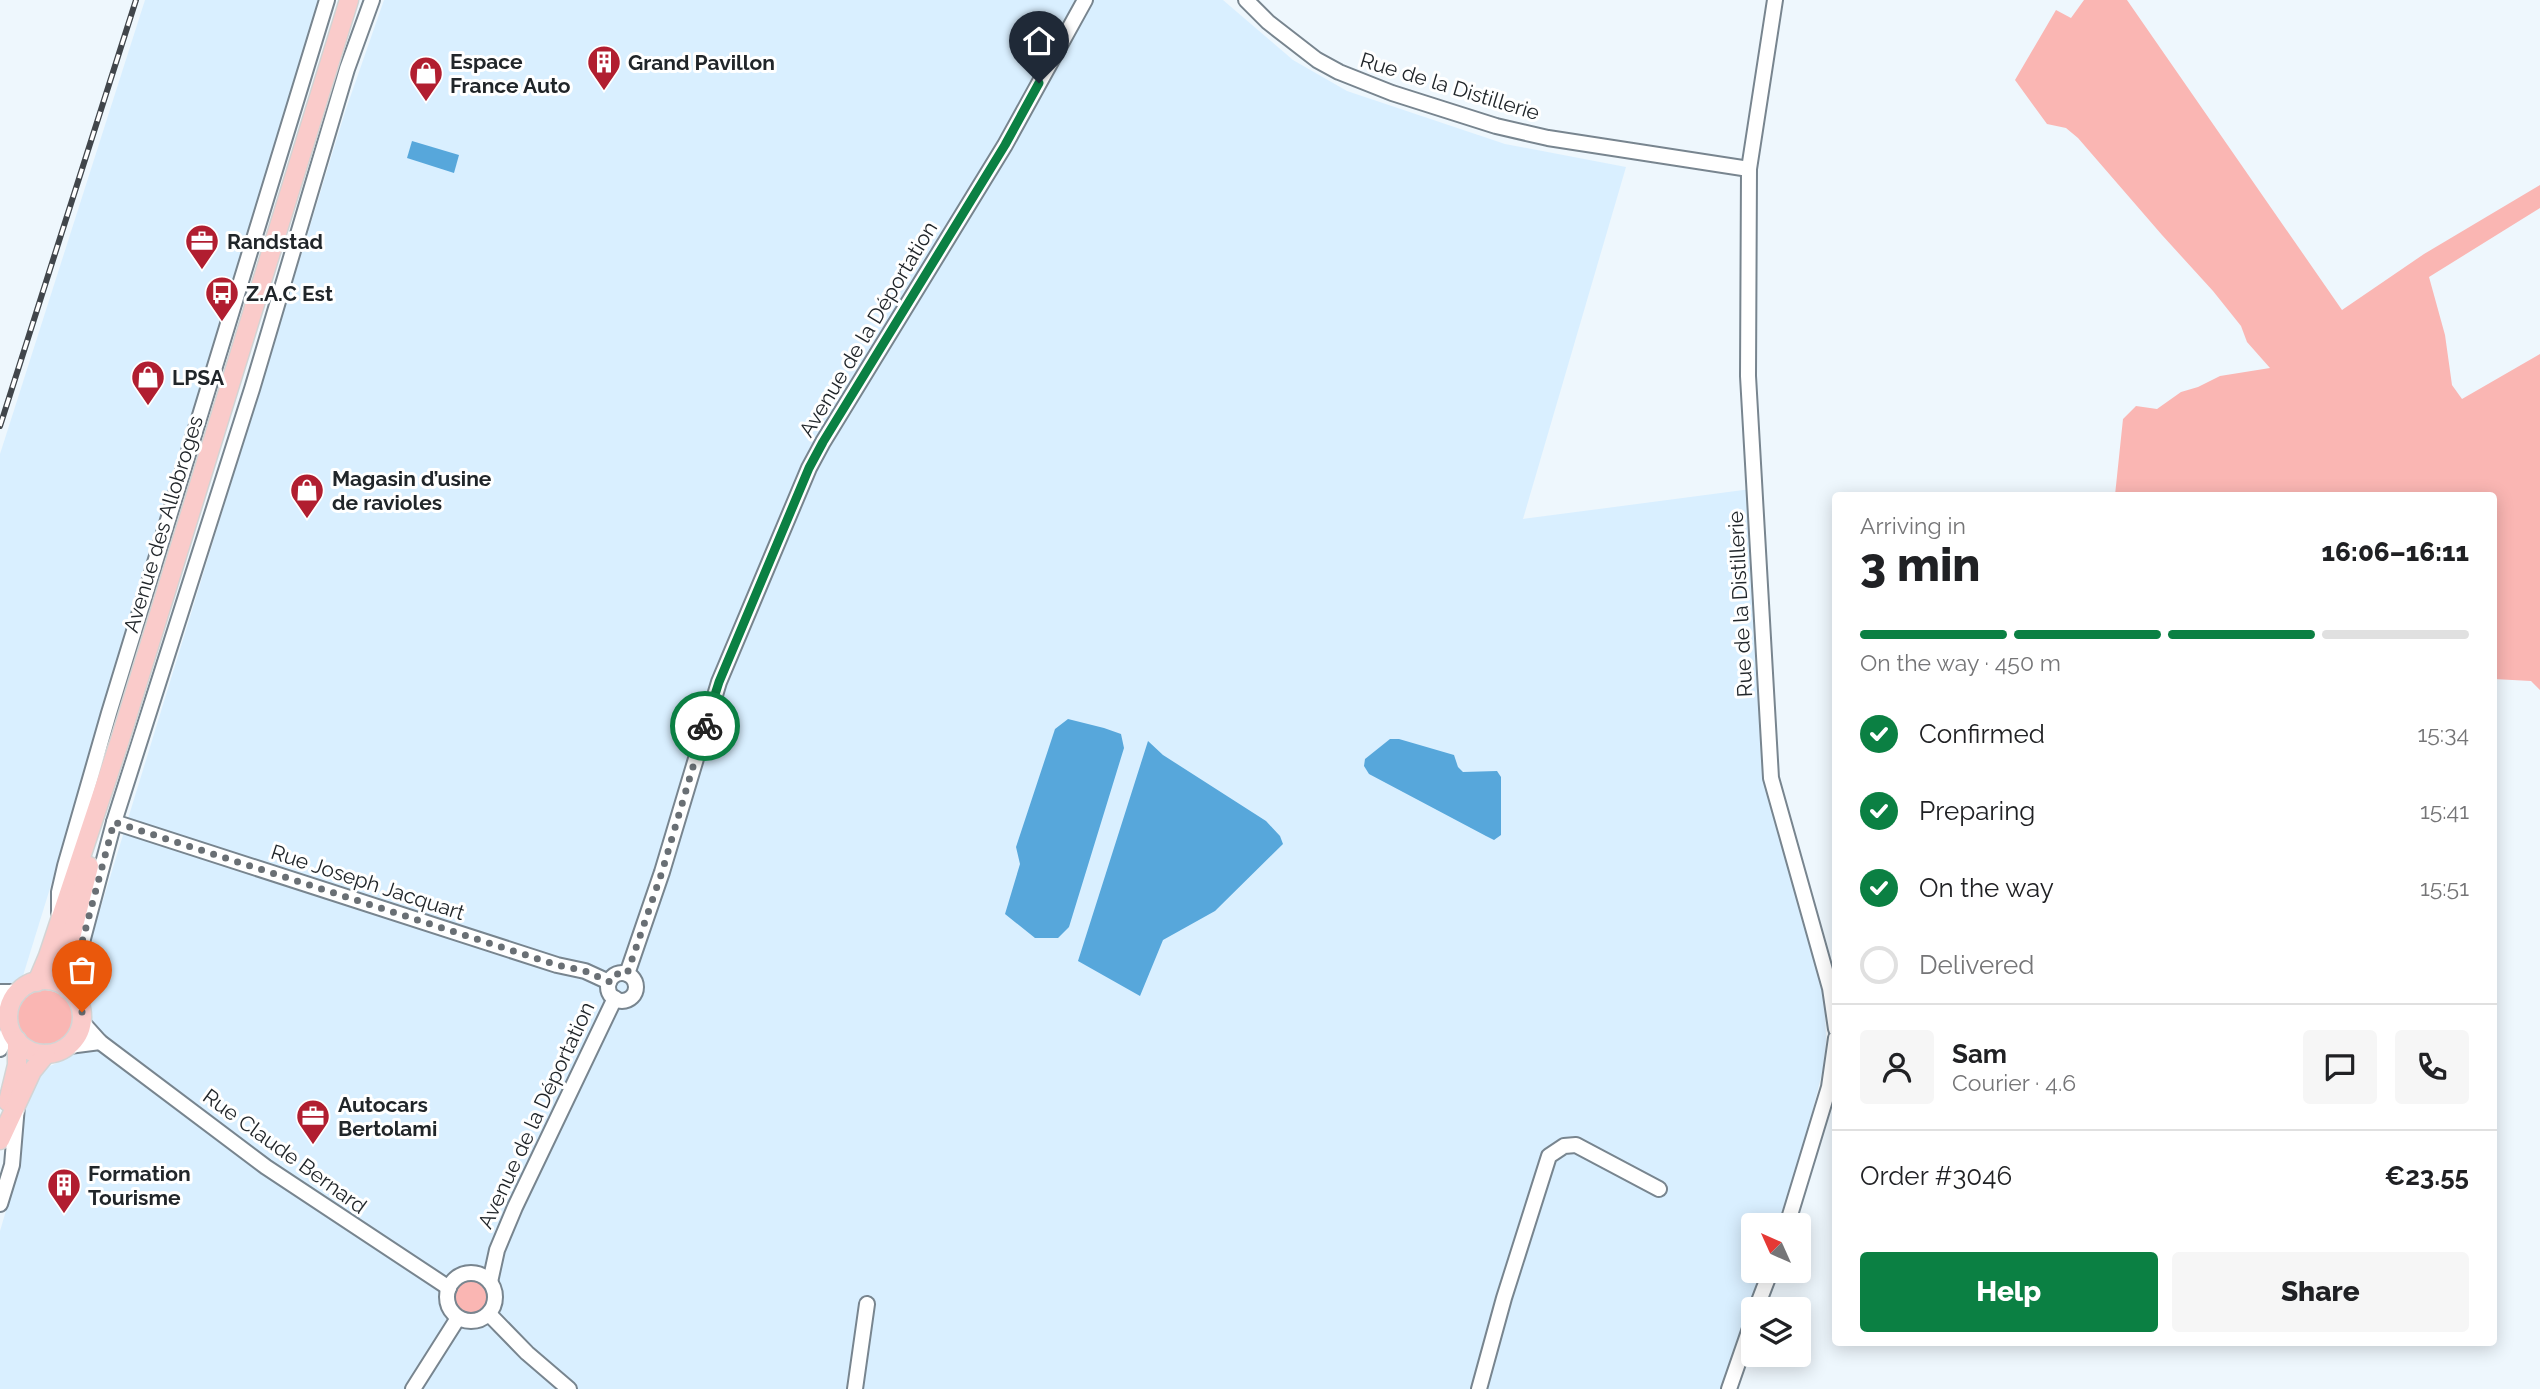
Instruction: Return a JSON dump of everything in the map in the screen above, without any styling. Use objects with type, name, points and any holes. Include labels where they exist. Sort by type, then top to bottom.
[{"type":"main road","name":"Avenue des Allobroges","points":[[67,988],[65,968],[68,873],[120,740],[349,0]]},
{"type":"main road","name":"Avenue des Allobroges","points":[[37,982],[66,926],[107,802],[120,740]]},
{"type":"main road","points":[[0,1131],[17,1065],[9,1020],[19,992],[37,982],[58,983],[67,988],[81,1013],[80,1031],[69,1046],[46,1054],[30,1051],[9,1020]]},
{"type":"main road","points":[[0,1140],[32,1071],[46,1054]]},
{"type":"street","points":[[68,873],[108,713],[327,0]]},
{"type":"street","points":[[81,1013],[88,989],[80,950],[114,822],[252,389],[347,69],[372,0]]},
{"type":"street","name":"Avenue de la Déportation","points":[[627,974],[662,872],[719,682],[809,468],[1005,145],[1084,0]]},
{"type":"street","name":"Rue de la Distillerie","points":[[1246,0],[1317,60],[1339,72],[1392,93],[1496,126],[1548,138],[1749,170]]},
{"type":"street","name":"Rue de la Distillerie","points":[[1775,0],[1749,170],[1748,376],[1771,778],[1832,1002]]},
{"type":"street","name":"Rue Joseph Jacquart","points":[[114,822],[557,965],[585,971],[610,982]]},
{"type":"street","points":[[616,974],[627,974],[635,982],[636,991],[627,1000],[614,998],[608,988],[610,982],[616,974]]},
{"type":"street","points":[[0,992],[19,992]]},
{"type":"street","name":"Avenue de la Déportation","points":[[497,1250],[614,998]]},
{"type":"street","name":"Rue Claude Bernard","points":[[81,1013],[100,1042],[288,1182],[449,1288]]},
{"type":"street","points":[[0,1049],[9,1020]]},
{"type":"street","points":[[69,1046],[100,1042]]},
{"type":"street","points":[[1791,1213],[1829,1087],[1832,1066]]},
{"type":"street","points":[[0,1204],[12,1165],[19,1109],[16,1104]]},
{"type":"street","points":[[1479,1389],[1504,1298],[1549,1156],[1564,1146],[1576,1145],[1659,1189]]},
{"type":"street","points":[[497,1250],[490,1282],[495,1294],[493,1308],[489,1314],[474,1321],[458,1318],[448,1304],[449,1288],[462,1275],[475,1273],[497,1250]]},
{"type":"street","points":[[475,1273],[490,1282]]},
{"type":"street","points":[[855,1389],[867,1304]]},
{"type":"street","points":[[489,1314],[527,1353],[569,1389]]},
{"type":"street","points":[[413,1389],[458,1318]]},
{"type":"street","points":[[1729,1389],[1741,1354]]},
{"type":"shaded area","points":[[145,0],[324,0],[22,979],[17,983],[0,985],[0,454]]},
{"type":"shaded area","points":[[384,0],[1223,0],[1293,60],[1347,91],[1505,144],[1626,167],[1523,519],[1751,489],[1764,746],[1817,957],[1825,1007],[1823,1069],[1803,1149],[1782,1213],[1741,1213],[1741,1283],[1757,1283],[1752,1297],[1741,1297],[1741,1329],[1720,1389],[0,1389],[0,1231],[19,1166],[24,1103],[40,1071],[67,1058],[79,1046],[89,1025],[90,986],[84,962],[345,112]]},
{"type":"shaded area","points":[[2084,0],[2127,0],[2342,310],[2424,254],[2540,185],[2540,208],[2429,277],[2445,335],[2452,385],[2462,399],[2540,354],[2540,690],[2531,681],[2497,679],[2497,492],[2115,492],[2123,419],[2136,406],[2157,409],[2181,392],[2220,376],[2270,368],[2247,342],[2241,326],[2213,291],[2078,138],[2066,128],[2047,124],[2015,80],[2056,10],[2071,18]]},
{"type":"shaded area","points":[[45,990],[60,995],[68,1003],[73,1018],[68,1033],[60,1041],[45,1046],[30,1041],[22,1033],[17,1018],[22,1003],[30,995]]},
{"type":"shaded area","points":[[472,1281],[484,1286],[489,1298],[484,1310],[472,1315],[460,1310],[455,1298],[460,1286]]},
{"type":"water","points":[[412,141],[459,155],[454,173],[407,158]]},
{"type":"water","points":[[1068,719],[1121,734],[1124,748],[1069,927],[1058,938],[1035,938],[1005,914],[1020,864],[1016,847],[1055,729]]},
{"type":"water","points":[[1390,739],[1399,739],[1454,755],[1463,772],[1497,771],[1501,777],[1501,835],[1494,840],[1369,774],[1364,766],[1365,759]]},
{"type":"water","points":[[1148,741],[1163,755],[1266,821],[1280,836],[1283,844],[1215,911],[1163,940],[1140,996],[1078,961]]},
{"type":"railway","points":[[0,426],[136,0]]},
{"type":"way so far","points":[[82,1012],[80,1004],[88,989],[80,960],[82,938],[114,822],[557,965],[585,971],[610,982],[616,974],[627,974],[662,872],[705,726]]},
{"type":"place","name":"Grand Pavillon","points":[[604,92]]},
{"type":"place","name":"Espace France Auto","points":[[426,103]]},
{"type":"place","name":"Randstad","points":[[202,271]]},
{"type":"place","name":"Z.A.C Est","points":[[222,323]]},
{"type":"place","name":"LPSA","points":[[148,407]]},
{"type":"place","name":"Magasin d’usine de ravioles","points":[[307,520]]},
{"type":"place","name":"Autocars Bertolami","points":[[313,1146]]},
{"type":"place","name":"Formation Tourisme","points":[[64,1215]]},
{"type":"route","points":[[705,726],[719,682],[809,468],[1005,145],[1039,83]]}]
